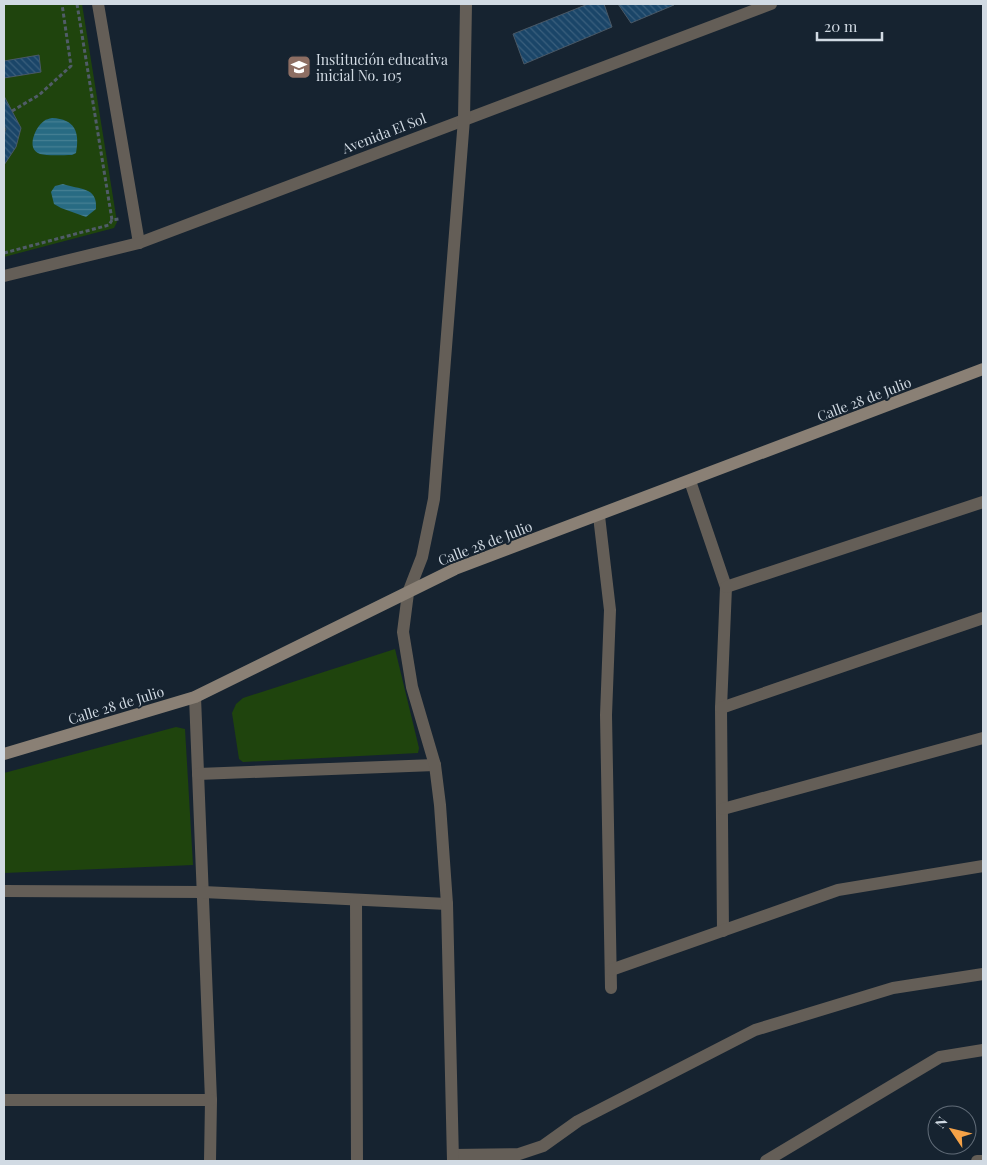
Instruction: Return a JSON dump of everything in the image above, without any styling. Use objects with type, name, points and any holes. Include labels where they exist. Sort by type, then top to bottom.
[{"type":"street","points":[[98,4],[138,243]]},
{"type":"street","points":[[466,4],[464,119],[434,499],[422,557],[408,593],[403,632],[412,687],[435,765],[440,805],[447,904],[453,1158],[519,1154],[542,1146],[578,1121],[755,1030],[893,988],[983,974]]},
{"type":"street","name":"Avenida El Sol","points":[[4,276],[138,243],[771,4]]},
{"type":"street","name":"Calle 28 de Julio","points":[[4,754],[195,697],[455,569],[983,369]]},
{"type":"street","points":[[690,481],[726,587],[721,708],[723,931]]},
{"type":"street","points":[[726,587],[983,502]]},
{"type":"street","points":[[599,516],[610,610],[606,715],[611,988]]},
{"type":"street","points":[[721,708],[983,618]]},
{"type":"street","points":[[195,697],[211,1100],[210,1161]]},
{"type":"street","points":[[722,809],[983,738]]},
{"type":"street","points":[[198,774],[435,765]]},
{"type":"street","points":[[611,970],[838,890],[983,866]]},
{"type":"street","points":[[4,891],[203,892],[447,904]]},
{"type":"street","points":[[356,900],[357,1161]]},
{"type":"street","points":[[766,1161],[940,1058],[983,1050]]},
{"type":"street","points":[[4,1100],[211,1100]]},
{"type":"street","points":[[977,1161],[983,1161]]},
{"type":"path","points":[[12,111],[38,95],[71,66],[62,4]]},
{"type":"path","points":[[4,253],[109,225],[112,220],[77,4]]},
{"type":"green space","points":[[4,4],[82,4],[117,222],[114,228],[4,257]]},
{"type":"green space","points":[[395,649],[419,748],[418,753],[243,762],[239,759],[232,713],[236,704],[243,698]]},
{"type":"green space","points":[[176,727],[185,729],[193,865],[4,873],[4,773]]},
{"type":"water","points":[[52,118],[66,121],[74,128],[77,139],[76,153],[72,155],[40,154],[33,147],[35,132],[44,121]]},
{"type":"water","points":[[63,184],[81,188],[91,193],[96,202],[96,209],[86,217],[54,204],[51,192],[55,186]]},
{"type":"building","points":[[588,4],[604,4],[612,27],[524,64],[513,34]]},
{"type":"building","points":[[618,4],[674,4],[674,5],[631,23]]},
{"type":"building","points":[[39,55],[41,72],[4,78],[4,61]]},
{"type":"building","points":[[4,96],[21,128],[16,147],[4,165],[4,134],[6,129],[4,126]]},
{"type":"place","name":"Institución educativa inicial No. 105","points":[[299,67]]}]
